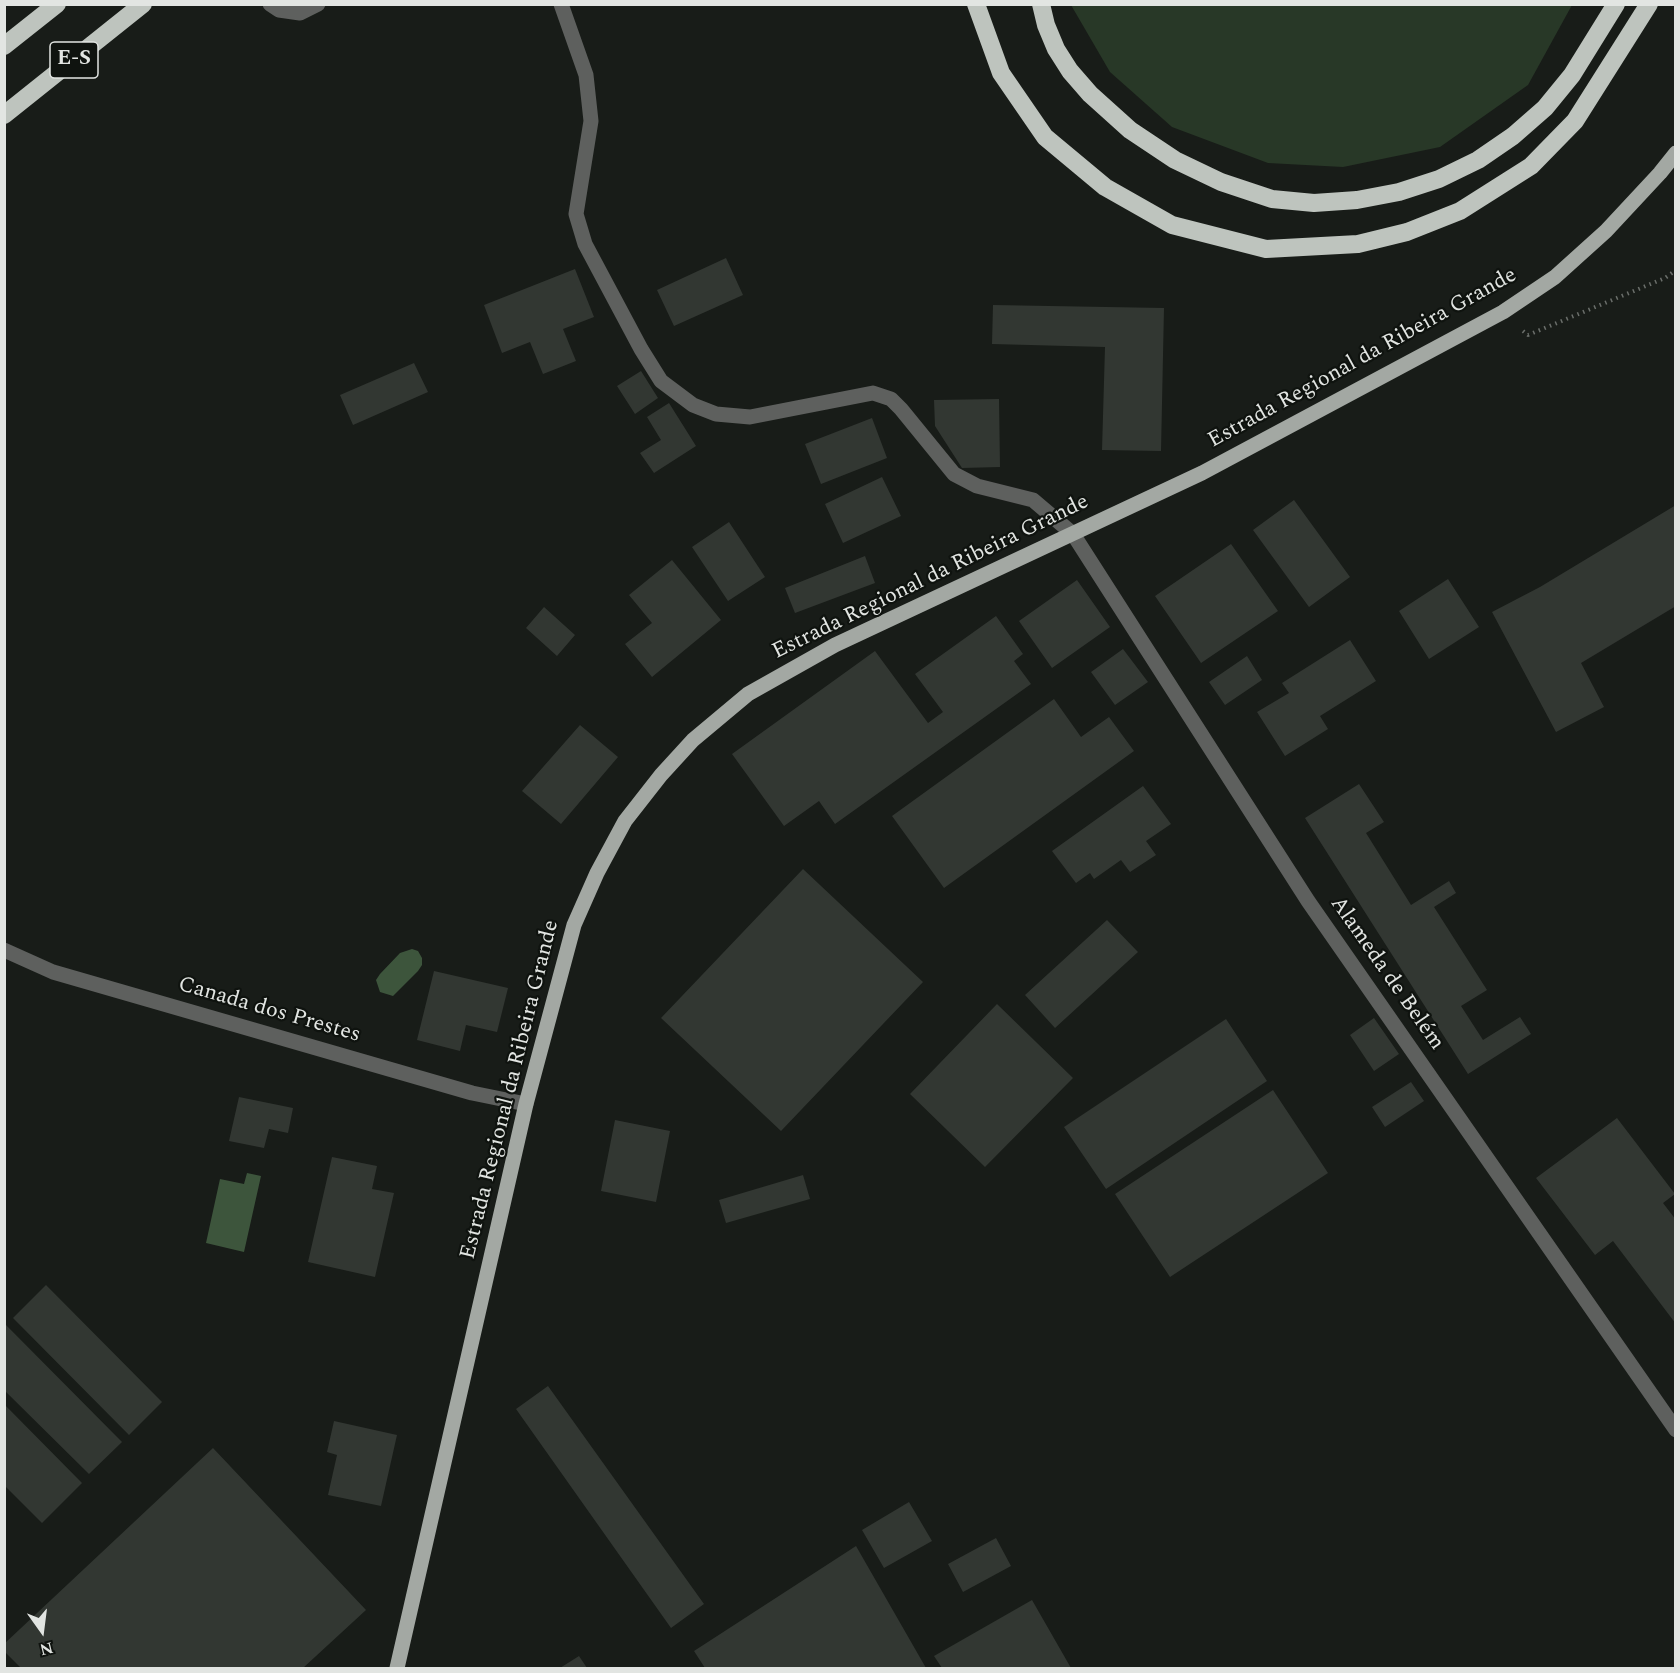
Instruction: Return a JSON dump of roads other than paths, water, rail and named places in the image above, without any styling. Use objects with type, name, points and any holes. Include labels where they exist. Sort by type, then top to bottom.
[{"type":"highway","name":"E-S","points":[[4,46],[57,4]]},
{"type":"highway","name":"E-S","points":[[4,116],[143,4]]},
{"type":"highway","points":[[976,4],[1001,73],[1046,137],[1105,187],[1172,225],[1266,249],[1358,244],[1407,232],[1460,211],[1531,166],[1575,121],[1649,4]]},
{"type":"highway","points":[[1041,4],[1046,25],[1056,49],[1070,71],[1090,94],[1130,130],[1175,160],[1212,178],[1272,199],[1314,203],[1357,200],[1399,192],[1439,179],[1478,160],[1513,136],[1545,108],[1572,75],[1616,4]]},
{"type":"main road","name":"Estrada Regional da Ribeira Grande","points":[[397,1668],[526,1104],[574,925],[597,873],[625,821],[661,775],[693,740],[748,694],[835,645],[1202,473],[1503,312],[1556,277],[1606,231],[1676,153]]},
{"type":"street","points":[[270,4],[279,10],[300,13],[318,4]]},
{"type":"street","name":"Alameda de Belém","points":[[561,4],[586,75],[591,121],[576,214],[585,244],[641,349],[661,381],[693,405],[717,414],[750,417],[851,396],[873,393],[882,396],[901,409],[954,474],[977,486],[1033,500],[1073,534],[1308,901],[1676,1430]]},
{"type":"street","name":"Canada dos Prestes","points":[[4,950],[53,972],[472,1093],[526,1104]]}]
